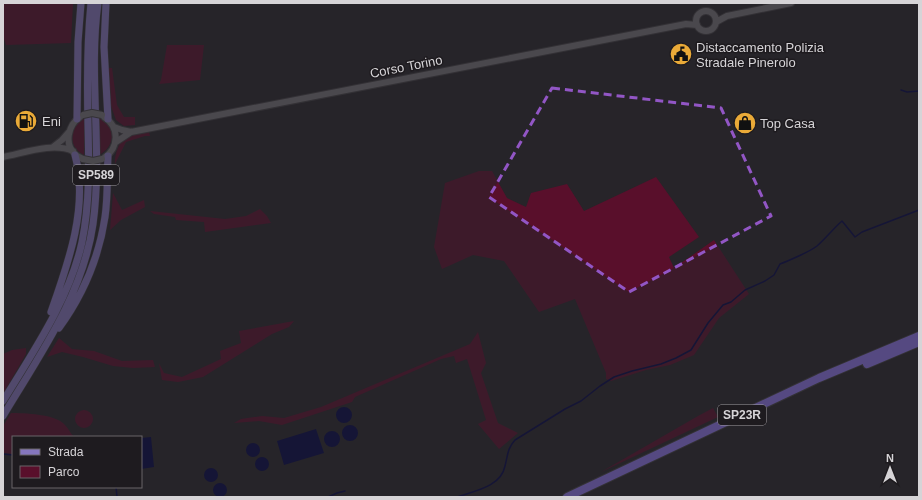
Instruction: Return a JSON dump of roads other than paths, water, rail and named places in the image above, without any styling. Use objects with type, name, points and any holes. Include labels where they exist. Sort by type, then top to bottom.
[{"type":"highway","name":"SP23R","points":[[567,497],[819,378],[919,336]]},
{"type":"highway","name":"SP23R","points":[[578,497],[823,383],[919,342]]},
{"type":"main road","points":[[80,117],[78,42],[81,3]]},
{"type":"main road","name":"SP589","points":[[3,401],[64,296],[82,243],[87,213],[89,178],[88,47],[91,3]]},
{"type":"main road","name":"SP589","points":[[3,416],[64,311],[78,282],[89,246],[93,226],[96,178],[95,46],[98,3]]},
{"type":"main road","points":[[105,117],[104,47],[106,3]]},
{"type":"main road","points":[[715,18],[791,3]]},
{"type":"main road","points":[[686,24],[697,18],[700,13],[706,11],[710,12],[715,18],[714,26],[709,30],[702,30],[698,25],[697,18]]},
{"type":"main road","points":[[686,24],[698,25]]},
{"type":"main road","name":"Corso Torino","points":[[131,132],[686,24]]},
{"type":"main road","points":[[53,147],[62,140],[69,132],[72,125],[80,117],[92,113],[105,117],[114,126],[122,130],[131,132]]},
{"type":"main road","points":[[3,157],[53,147],[60,147],[83,159],[93,161],[105,157],[113,150],[116,142],[114,126]]},
{"type":"main road","points":[[45,331],[63,279],[74,234],[78,208],[79,181],[74,153],[69,142],[69,132]]},
{"type":"main road","points":[[116,142],[131,132]]},
{"type":"main road","points":[[49,338],[59,328],[74,307],[96,257],[105,218],[105,157]]},
{"type":"waterway","points":[[901,90],[907,92],[919,91]]},
{"type":"waterway","points":[[457,497],[479,490],[493,483],[502,473],[509,449],[515,440],[565,409],[581,401],[614,377],[661,364],[691,350],[708,323],[723,305],[731,302],[745,290],[774,275],[780,264],[817,246],[842,221],[855,237],[862,232],[919,210]]},
{"type":"waterway","points":[[3,454],[12,455]]},
{"type":"waterway","points":[[116,488],[117,497]]},
{"type":"waterway","points":[[328,497],[345,491]]},
{"type":"place","name":"Distaccamento Polizia Stradale Pinerolo","points":[[681,54]]},
{"type":"place","name":"Eni","points":[[26,121]]},
{"type":"place","name":"Top Casa","points":[[745,123]]}]
